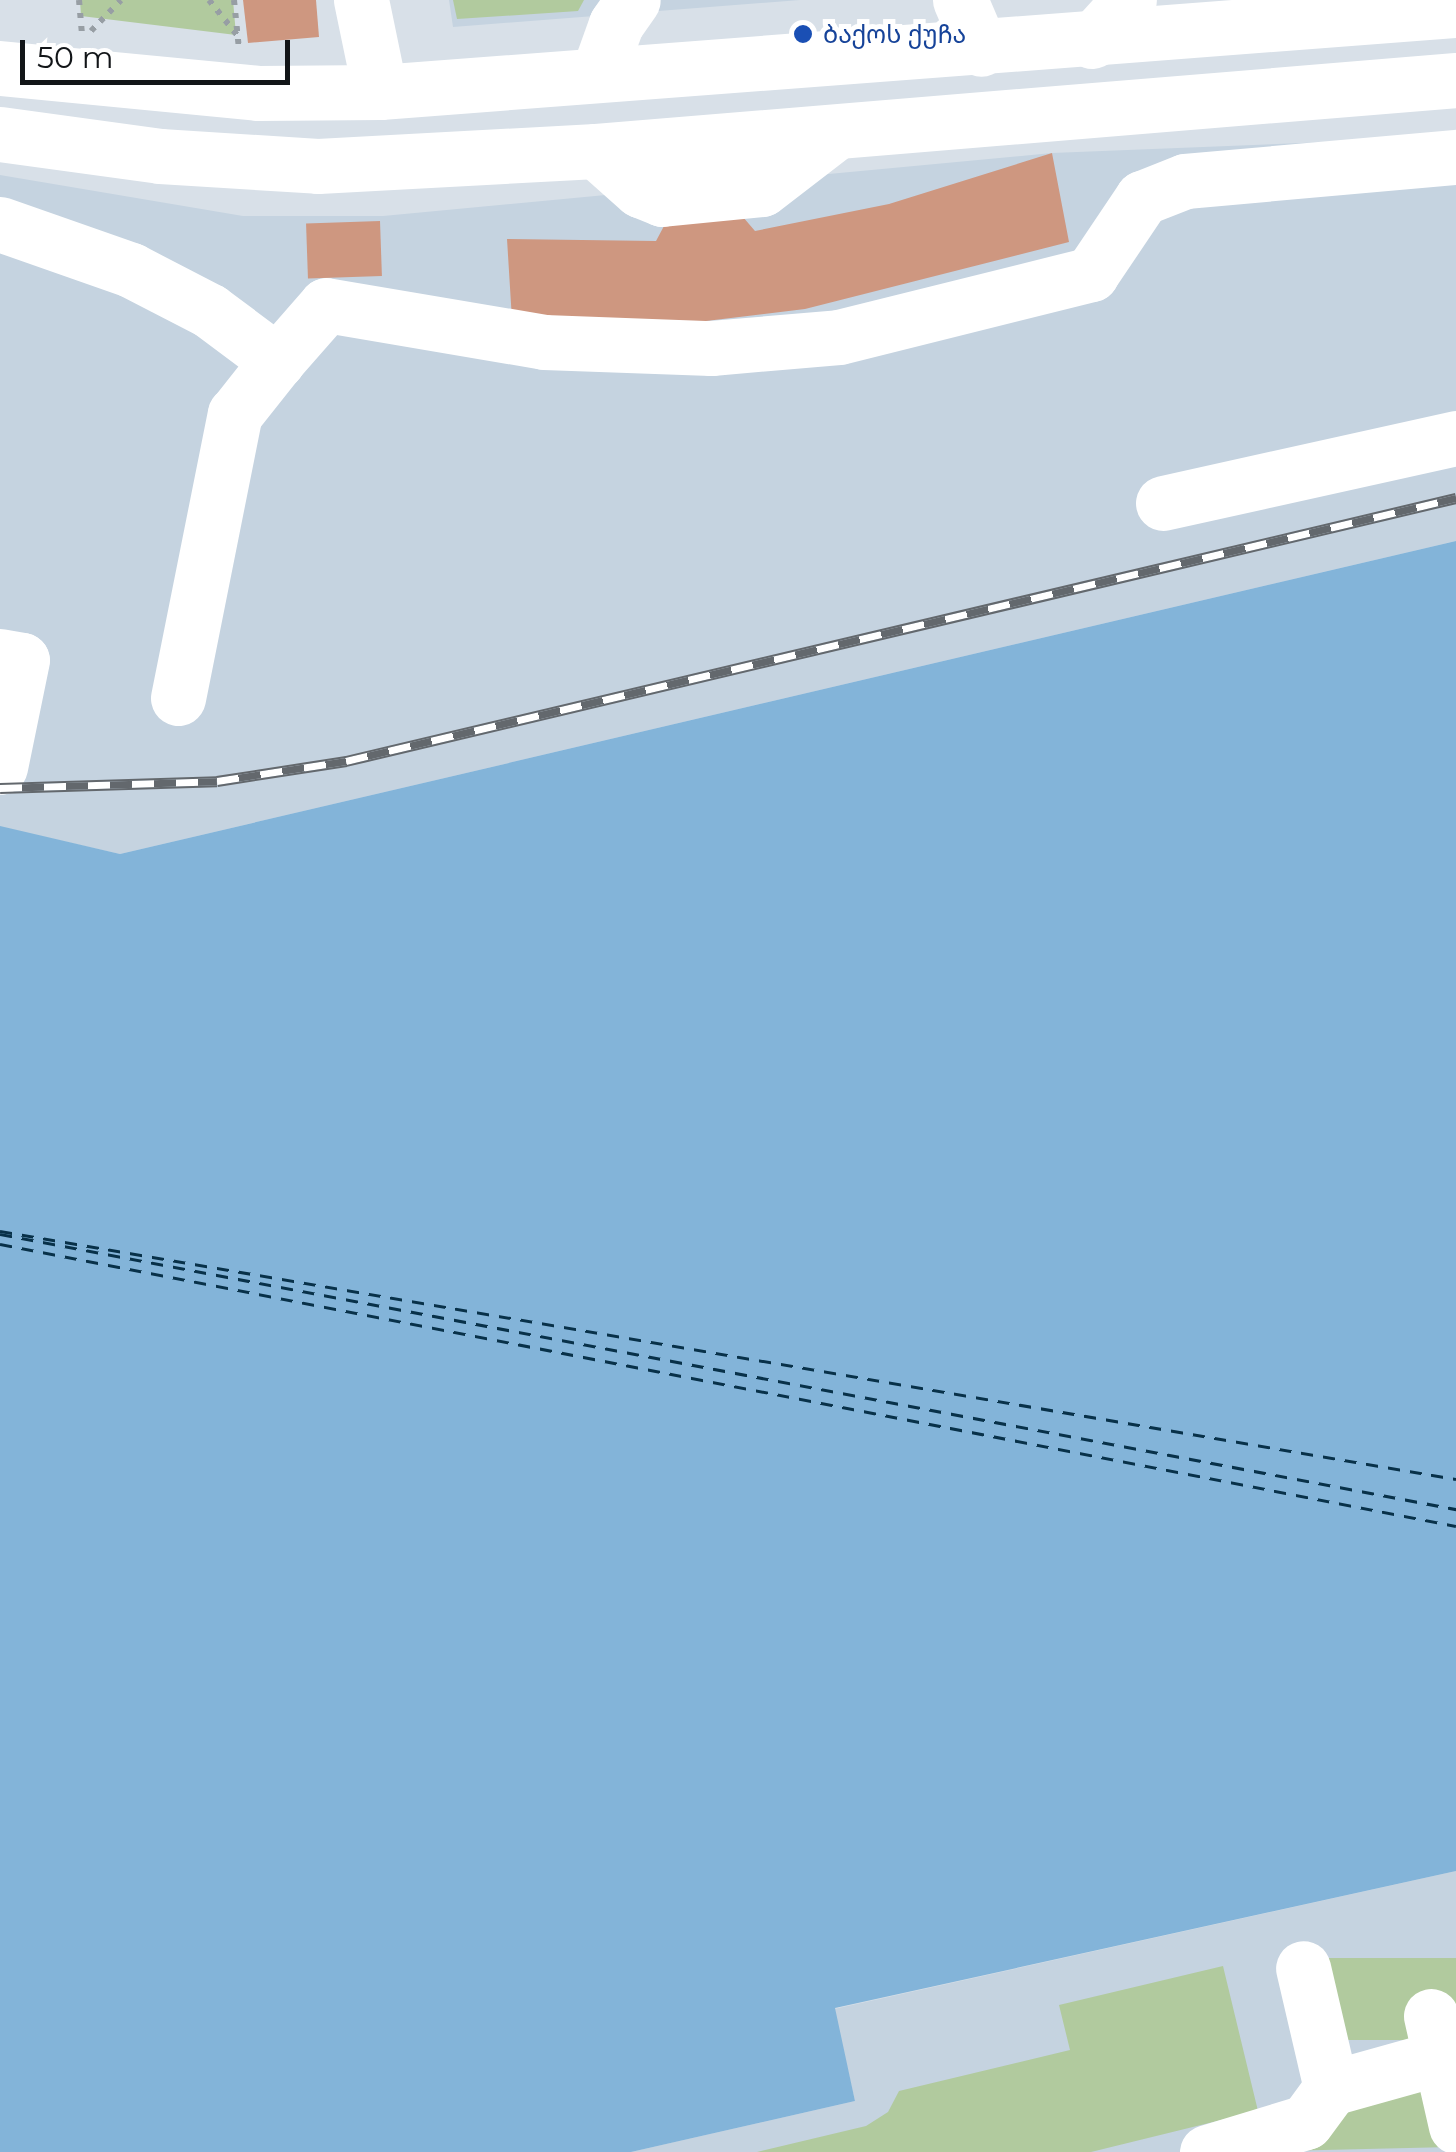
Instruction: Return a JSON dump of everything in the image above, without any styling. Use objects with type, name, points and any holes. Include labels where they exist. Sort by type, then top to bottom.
[{"type":"main road","points":[[362,0],[380,92]]},
{"type":"main road","points":[[598,74],[616,24],[633,0]]},
{"type":"main road","points":[[1092,41],[1128,0]]},
{"type":"main road","points":[[0,68],[258,93],[380,92],[598,74],[970,24],[1092,41],[1350,9],[1456,10]]},
{"type":"main road","points":[[1350,9],[1353,88]]},
{"type":"main road","points":[[0,134],[160,156],[318,166],[596,151],[1456,80]]},
{"type":"main road","points":[[178,698],[235,414],[326,305],[544,342],[712,348],[839,337],[1091,274],[1142,198],[1185,182],[1456,158]]},
{"type":"main road","points":[[0,224],[131,270],[210,311],[277,361]]},
{"type":"main road","points":[[1163,503],[1456,438]]},
{"type":"main road","points":[[0,656],[22,660],[0,768]]},
{"type":"main road","points":[[1303,1968],[1330,2088]]},
{"type":"main road","points":[[1231,2149],[1306,2122],[1330,2088],[1442,2042],[1456,2126]]},
{"type":"path","points":[[80,0],[83,40],[121,0]]},
{"type":"path","points":[[209,0],[237,36]]},
{"type":"path","points":[[234,0],[239,55]]},
{"type":"shaded area","points":[[449,0],[800,0],[453,27]]},
{"type":"shaded area","points":[[1456,137],[1456,541],[120,854],[0,827],[0,175],[243,216],[383,216],[1052,153]]},
{"type":"shaded area","points":[[1456,1871],[1456,2152],[631,2152],[855,2101],[834,2009]]},
{"type":"green space","points":[[80,0],[233,0],[236,35],[81,16]]},
{"type":"green space","points":[[453,0],[584,0],[578,11],[457,19]]},
{"type":"green space","points":[[1320,1958],[1456,1958],[1456,2040],[1320,2040]]},
{"type":"green space","points":[[1223,1966],[1258,2111],[1091,2152],[757,2152],[866,2126],[888,2112],[899,2091],[1070,2050],[1059,2005]]},
{"type":"green space","points":[[1433,2067],[1451,2147],[1242,2152]]},
{"type":"water","points":[[1456,541],[1456,1871],[835,2008],[855,2101],[631,2152],[0,2152],[0,826],[120,854]]},
{"type":"building","points":[[243,0],[316,0],[319,37],[248,43]]},
{"type":"building","points":[[1052,153],[1069,242],[805,309],[706,321],[512,320],[507,239],[656,241],[664,226],[743,217],[755,231],[889,204]]},
{"type":"building","points":[[380,221],[382,276],[308,279],[306,224]]},
{"type":"ferry route","points":[[0,1231],[1456,1479]]},
{"type":"ferry route","points":[[0,1234],[1456,1509]]},
{"type":"ferry route","points":[[0,1244],[1456,1526]]},
{"type":"railway","points":[[0,788],[217,781],[346,761],[1456,498]]},
{"type":"place","name":"ბაქოს ქუჩა","points":[[803,34]]}]
